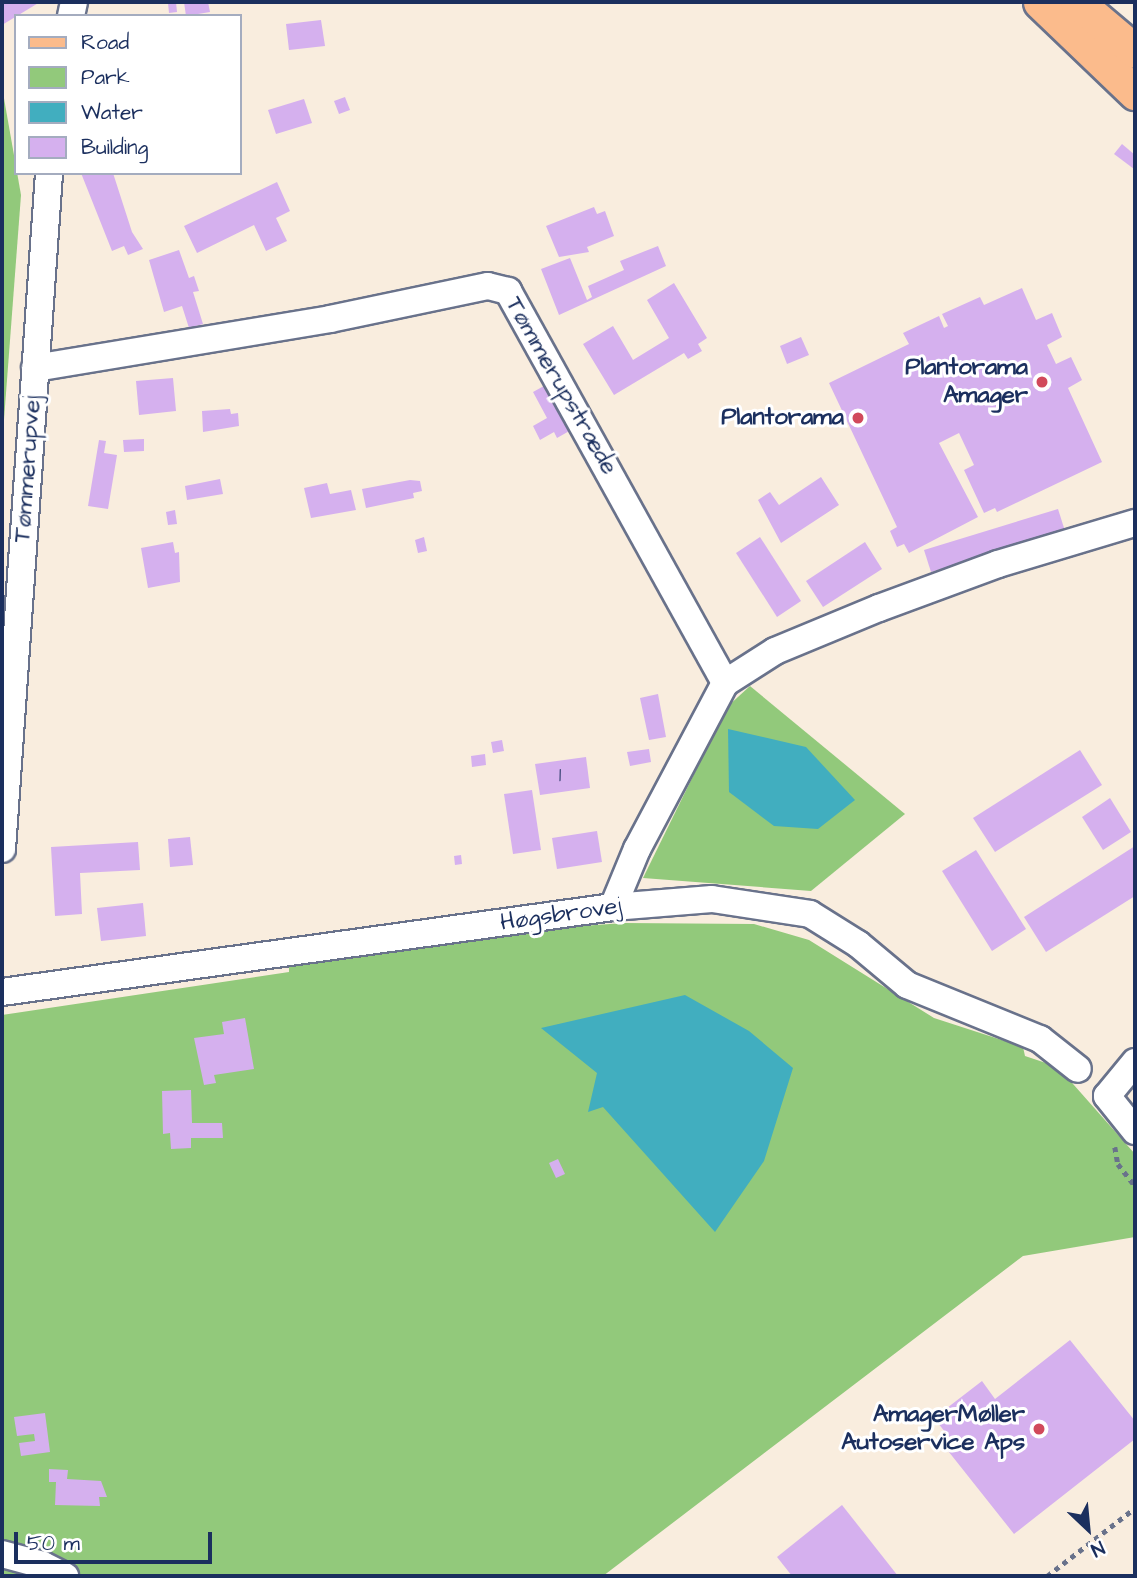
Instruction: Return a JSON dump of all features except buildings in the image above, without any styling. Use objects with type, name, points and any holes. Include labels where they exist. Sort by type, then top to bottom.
[{"type":"main road","points":[[1040,2],[1135,93]]},
{"type":"main road","points":[[1077,2],[1135,51]]},
{"type":"street","name":"Tømmerupvej","points":[[2,849],[49,175]]},
{"type":"street","name":"Tømmerupstræde","points":[[35,368],[330,318],[488,286],[508,291],[725,683]]},
{"type":"street","points":[[613,907],[637,849],[725,683],[775,651],[879,608],[998,564],[1135,523]]},
{"type":"street","name":"Høgsbrovej","points":[[2,992],[613,907],[712,899],[810,914],[858,944],[907,985],[1040,1039],[1078,1069]]},
{"type":"street","points":[[1135,1062],[1107,1096],[1135,1131]]},
{"type":"street","points":[[2,1554],[43,1565],[65,1576]]},
{"type":"path","points":[[1046,1576],[1135,1508]]},
{"type":"green space","points":[[2,87],[14,155],[14,175],[17,175],[21,195],[2,446]]},
{"type":"green space","points":[[750,686],[905,814],[811,891],[643,878],[727,707]]},
{"type":"green space","points":[[624,923],[754,924],[809,940],[934,1018],[1023,1047],[1025,1056],[1058,1067],[1135,1154],[1135,1237],[1023,1256],[603,1576],[2,1576],[2,1015],[289,972],[289,967],[525,930]]},
{"type":"water","points":[[728,729],[806,747],[855,800],[818,829],[774,826],[729,792]]},
{"type":"water","points":[[685,995],[749,1031],[793,1068],[764,1161],[715,1232],[603,1107],[588,1112],[597,1073],[541,1028]]},
{"type":"place","name":"Plantorama Amager","points":[[1042,382]]},
{"type":"place","name":"Plantorama","points":[[858,418]]},
{"type":"place","name":"AmagerMøller Autoservice Aps","points":[[1039,1429]]}]
